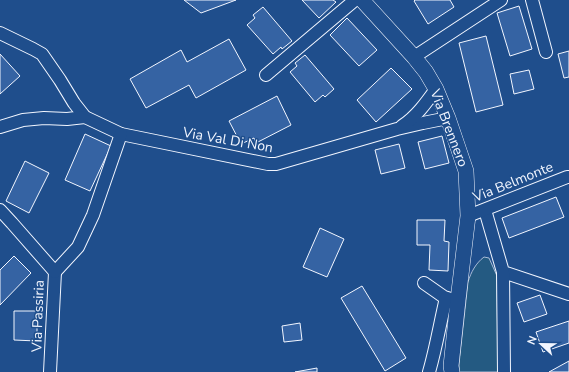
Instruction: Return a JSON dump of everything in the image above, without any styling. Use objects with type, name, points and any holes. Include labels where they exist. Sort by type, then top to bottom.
[{"type":"street","points":[[266,75],[355,0]]},
{"type":"street","name":"Via Brennero","points":[[362,0],[426,72],[436,89],[448,118],[466,171],[468,216],[452,299],[452,372]]},
{"type":"street","points":[[414,57],[501,0]]},
{"type":"street","points":[[532,0],[546,52]]},
{"type":"street","name":"Via Val Di Non","points":[[0,33],[42,54],[74,103],[86,117],[121,134],[268,164],[276,164],[397,129],[448,118]]},
{"type":"street","name":"Via Val Di Non","points":[[397,129],[411,120],[436,89]]},
{"type":"street","points":[[0,127],[23,120],[86,117]]},
{"type":"street","points":[[54,272],[78,247],[92,215],[121,134]]},
{"type":"street","name":"Via Belmonte","points":[[468,216],[569,177]]},
{"type":"street","name":"Via Passiria","points":[[0,210],[54,272],[50,372]]},
{"type":"street","points":[[484,210],[503,272],[504,372]]},
{"type":"street","points":[[503,272],[569,294]]},
{"type":"street","points":[[424,283],[452,299],[439,325],[435,351],[429,372]]},
{"type":"shaded area","points":[[484,257],[489,258],[497,276],[498,372],[459,372],[468,282],[474,268]]},
{"type":"building","points":[[184,0],[236,0],[201,13]]},
{"type":"building","points":[[302,0],[333,0],[336,2],[319,18]]},
{"type":"building","points":[[450,0],[454,7],[428,24],[414,1]]},
{"type":"building","points":[[519,6],[532,49],[510,56],[497,13]]},
{"type":"building","points":[[263,7],[292,41],[282,49],[281,47],[273,54],[247,25],[255,18],[253,15]]},
{"type":"building","points":[[347,18],[377,50],[359,66],[330,35]]},
{"type":"building","points":[[486,36],[503,105],[476,112],[459,43]]},
{"type":"building","points":[[229,39],[246,70],[196,98],[189,85],[146,108],[130,79],[181,50],[187,62]]},
{"type":"building","points":[[569,51],[569,77],[564,78],[558,54]]},
{"type":"building","points":[[0,54],[20,76],[0,94]]},
{"type":"building","points":[[305,55],[334,89],[325,97],[323,95],[315,102],[290,72],[297,66],[295,63]]},
{"type":"building","points":[[391,68],[412,89],[376,122],[357,100]]},
{"type":"building","points":[[529,70],[534,89],[514,94],[510,74]]},
{"type":"building","points":[[277,96],[291,125],[256,143],[254,138],[241,144],[229,121]]},
{"type":"building","points":[[85,134],[111,146],[90,191],[65,180]]},
{"type":"building","points":[[442,136],[449,163],[425,169],[418,142]]},
{"type":"building","points":[[399,144],[405,168],[381,174],[375,150]]},
{"type":"building","points":[[25,161],[49,173],[29,213],[6,201]]},
{"type":"building","points":[[556,197],[564,217],[509,238],[502,218]]},
{"type":"building","points":[[417,220],[445,220],[444,241],[449,242],[448,271],[429,270],[430,245],[417,245]]},
{"type":"building","points":[[320,228],[344,239],[327,277],[303,267]]},
{"type":"building","points":[[14,256],[31,273],[0,305],[0,270]]},
{"type":"building","points":[[362,286],[406,358],[385,371],[341,298]]},
{"type":"building","points":[[540,295],[547,314],[524,322],[517,303]]},
{"type":"building","points":[[14,311],[37,311],[37,341],[14,340]]},
{"type":"building","points":[[569,321],[569,343],[543,352],[536,332]]},
{"type":"building","points":[[300,323],[302,340],[284,342],[282,326]]},
{"type":"building","points":[[569,361],[569,372],[549,372]]},
{"type":"building","points":[[317,368],[317,372],[295,372]]}]
